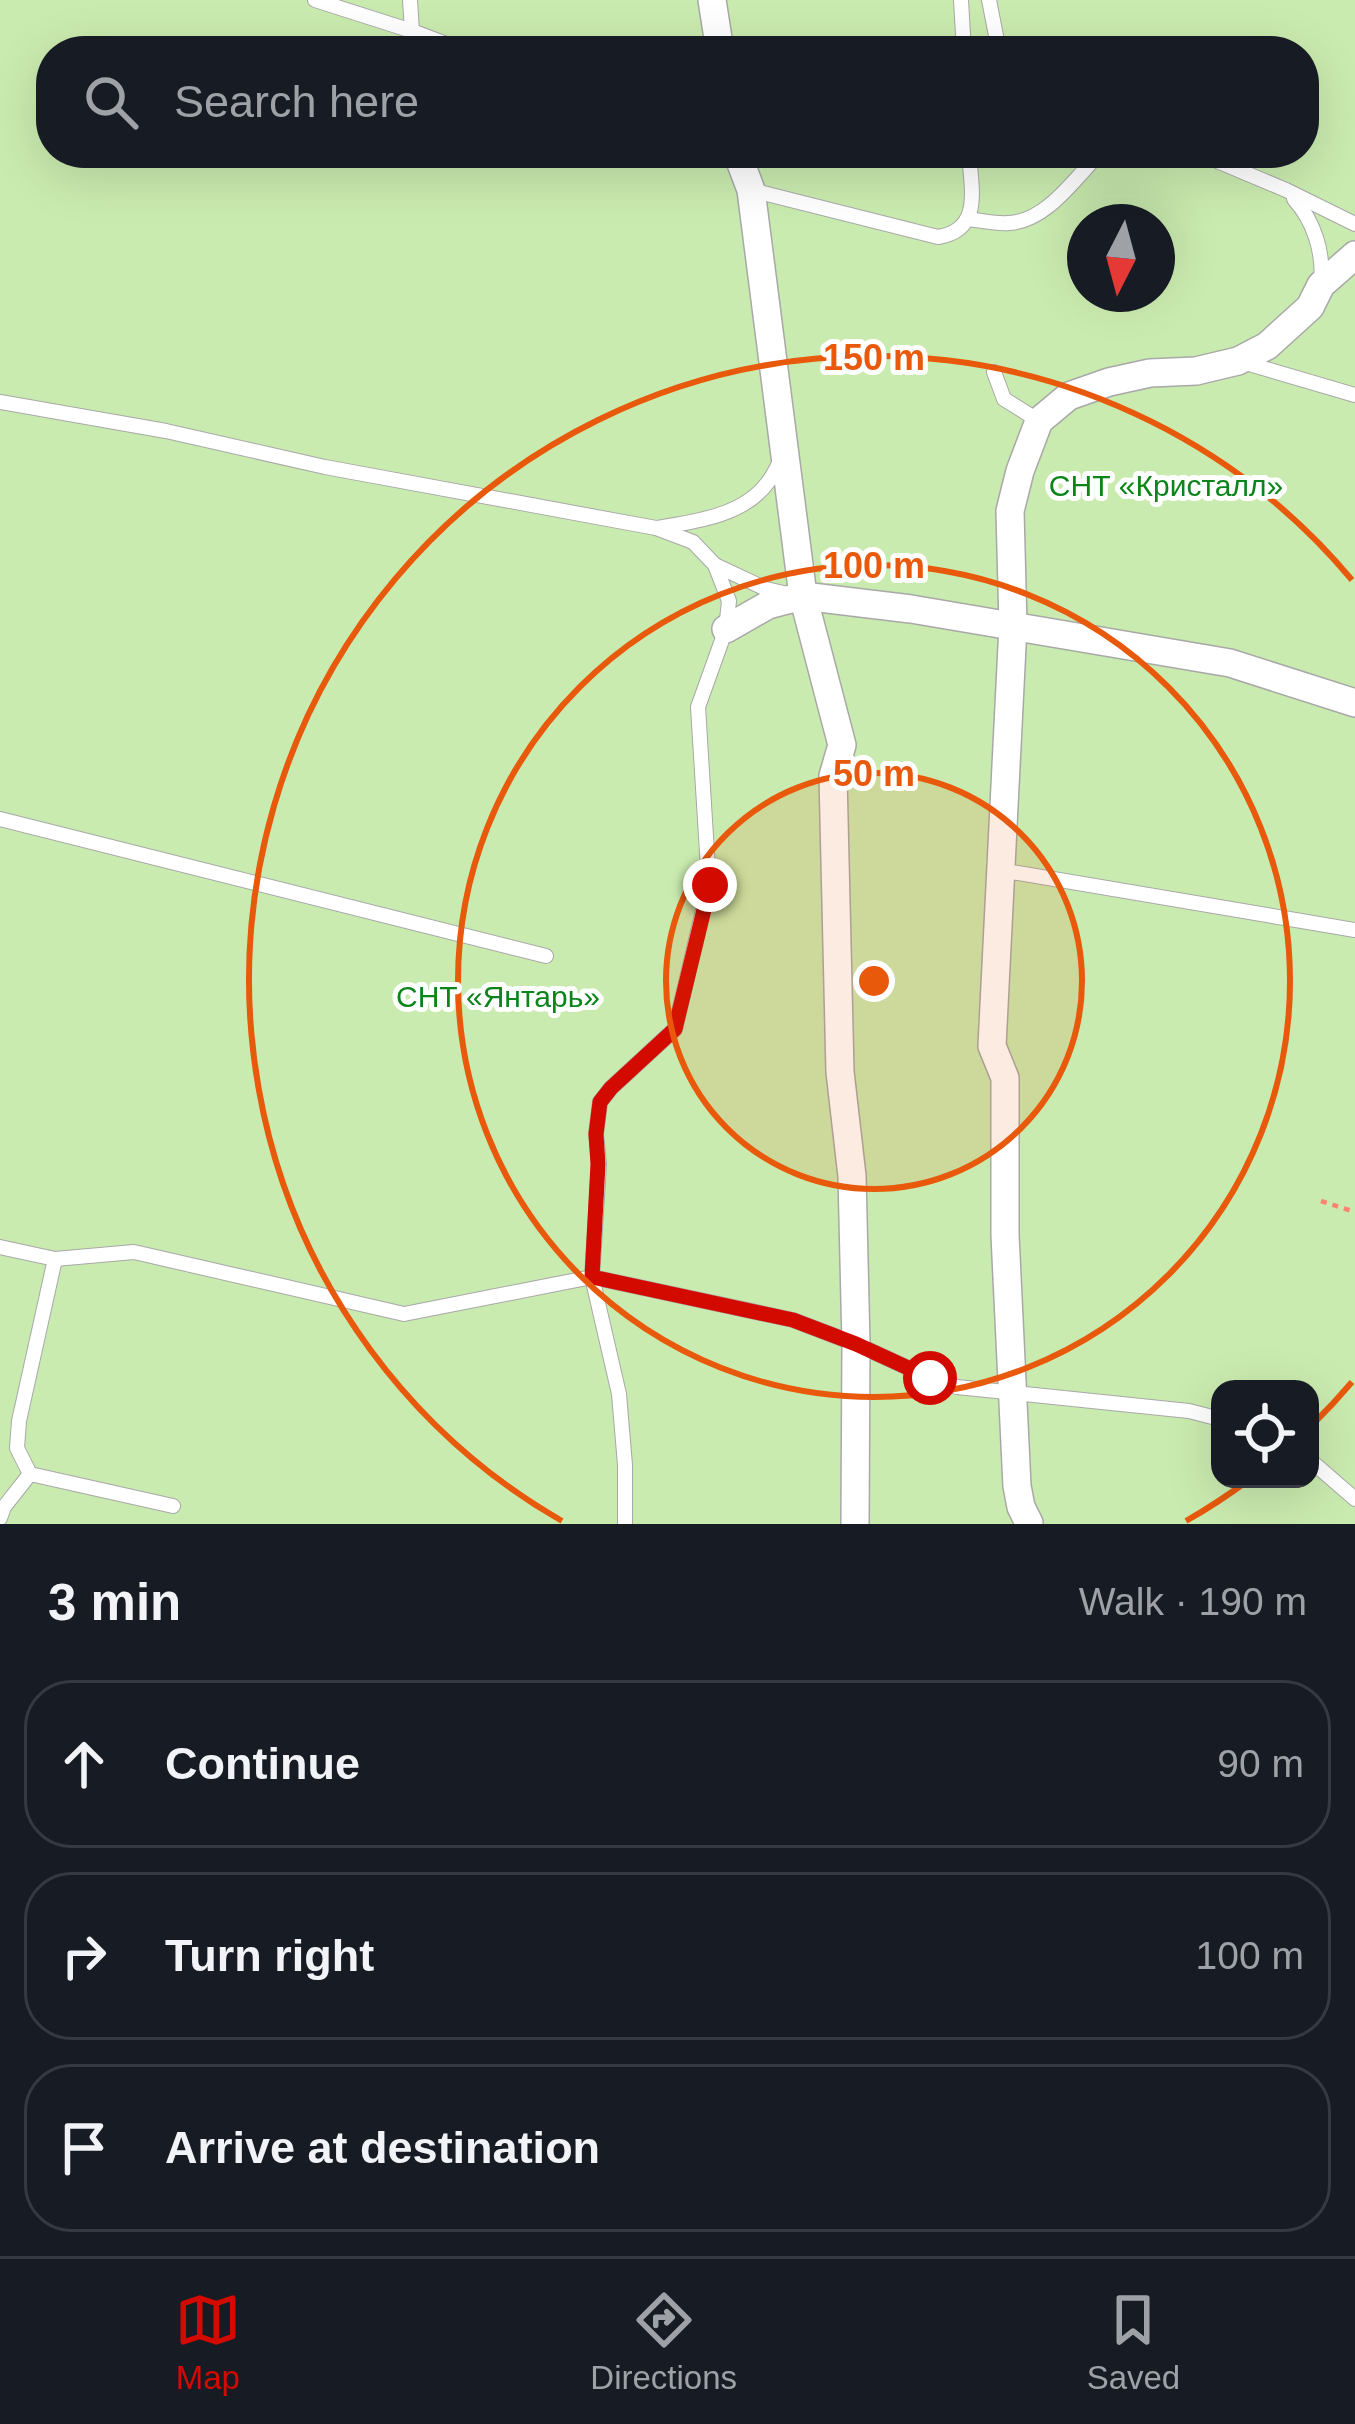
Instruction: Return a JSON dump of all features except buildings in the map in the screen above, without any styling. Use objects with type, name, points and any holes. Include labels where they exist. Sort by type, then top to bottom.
[{"type":"street","points":[[712,0],[718,36]]},
{"type":"street","points":[[743,168],[751,190],[803,596],[842,745],[833,776],[840,1072],[852,1177],[855,1524]]},
{"type":"street","points":[[1029,1522],[1017,1486],[1005,1234],[1005,1078],[992,1046],[1013,626],[1010,511],[1020,471],[1040,422],[1069,396],[1150,373],[1196,371],[1238,361],[1288,328],[1310,307],[1321,285],[1355,255]]},
{"type":"street","points":[[726,629],[768,605],[803,596],[910,609],[1230,663],[1355,703]]},
{"type":"lane","points":[[315,0],[425,36]]},
{"type":"lane","points":[[410,0],[412,31]]},
{"type":"lane","points":[[961,0],[963,36]]},
{"type":"lane","points":[[989,0],[996,36]]},
{"type":"lane","points":[[751,190],[938,238],[953,235],[969,219],[970,168]]},
{"type":"lane","points":[[969,219],[1008,224],[1029,219],[1085,168]]},
{"type":"lane","points":[[1234,168],[1355,224]]},
{"type":"lane","points":[[1286,190],[1305,212],[1319,246],[1321,285]]},
{"type":"lane","points":[[1238,361],[1355,395]]},
{"type":"lane","points":[[994,371],[1004,400],[1040,422]]},
{"type":"lane","points":[[0,402],[656,528],[692,542],[715,565],[766,589],[803,596]]},
{"type":"lane","points":[[656,528],[704,520],[746,502],[767,484],[784,452]]},
{"type":"lane","points":[[625,1524],[619,1394],[592,1277],[596,1134],[600,1102],[675,1029],[710,885],[698,707],[726,629],[729,601],[715,565]]},
{"type":"lane","points":[[0,819],[546,956]]},
{"type":"lane","points":[[1000,870],[1355,930]]},
{"type":"lane","points":[[0,1247],[55,1259],[134,1252],[404,1314],[592,1277],[793,1320],[957,1387],[1211,1417]]},
{"type":"lane","points":[[30,1474],[17,1448],[19,1421],[55,1259]]},
{"type":"lane","points":[[1319,1468],[1355,1499]]},
{"type":"lane","points":[[30,1474],[173,1506]]},
{"type":"lane","points":[[0,1518],[30,1474]]},
{"type":"path","points":[[1321,1202],[1355,1212]]},
{"type":"green space","name":"СНТ «Янтарь»","points":[[0,0],[1355,0],[1355,1524],[0,1524]]},
{"type":"route","points":[[710,885],[675,1029],[600,1102],[592,1277],[793,1320],[930,1378]]},
{"type":"park label","name":"СНТ «Кристалл»","points":[[1166,485]]}]
